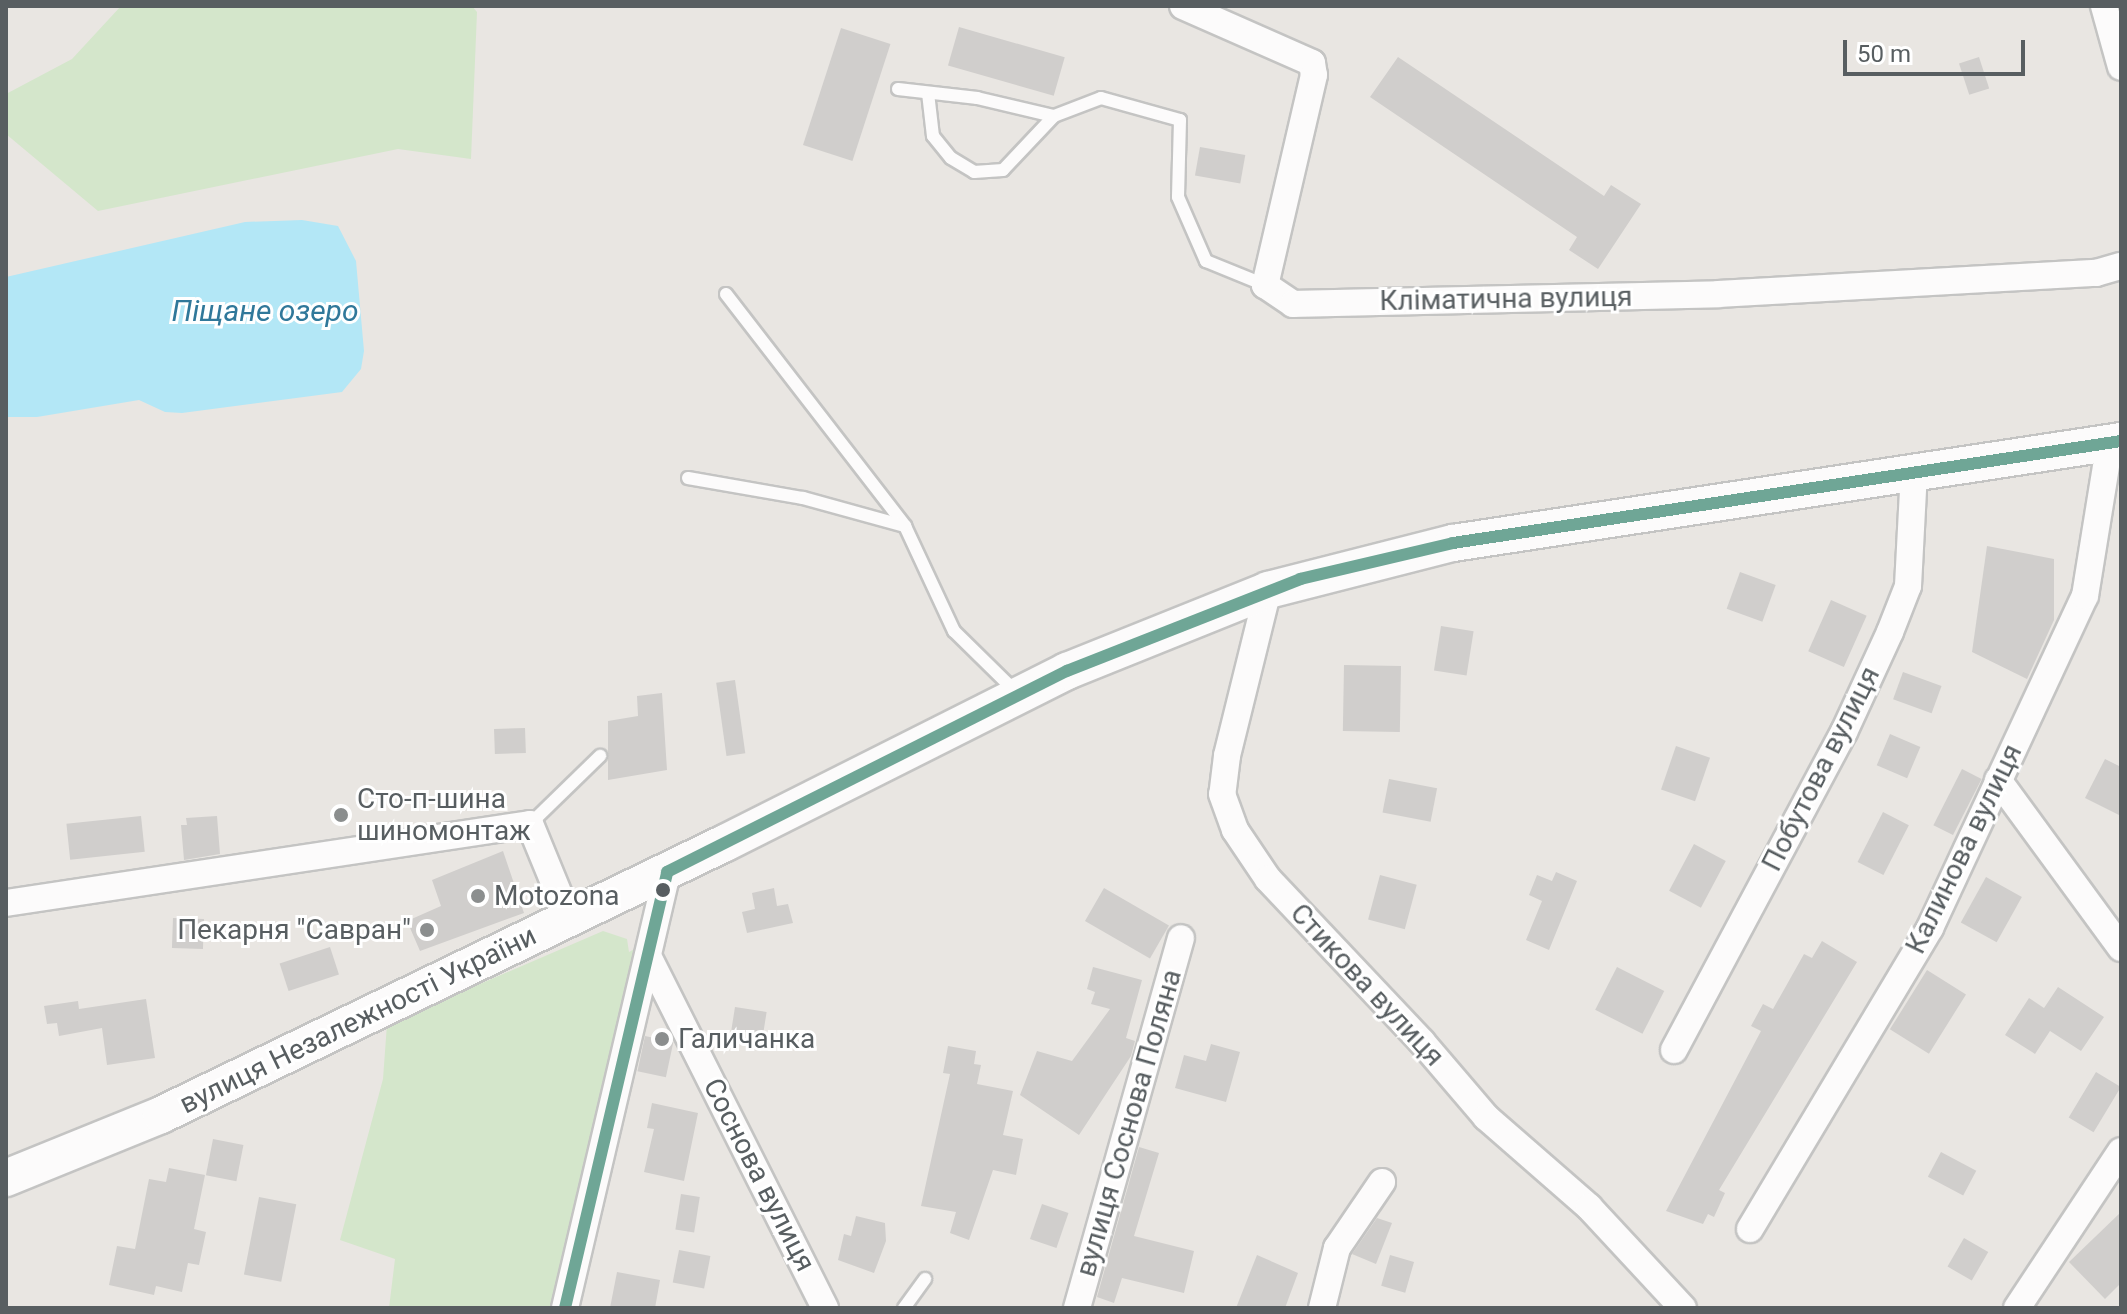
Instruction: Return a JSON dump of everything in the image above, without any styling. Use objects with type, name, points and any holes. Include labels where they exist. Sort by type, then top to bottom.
[{"type":"main road","name":"вулиця Незалежності України","points":[[6,1178],[161,1115],[667,872],[1021,697],[1067,671],[1268,590],[1453,543],[2115,442]]},
{"type":"street","points":[[1183,6],[1312,63],[1314,75],[1265,285]]},
{"type":"street","points":[[2104,6],[2121,67]]},
{"type":"street","name":"Кліматична вулиця","points":[[1265,285],[1293,304],[1718,294],[2096,273],[2121,266]]},
{"type":"street","name":"Калинова вулиця","points":[[1750,1229],[1930,928],[2085,596],[2115,442]]},
{"type":"street","name":"Побутова вулиця","points":[[1674,1050],[1844,732],[1890,632],[1908,586],[1914,472]]},
{"type":"street","name":"Стикова вулиця","points":[[1268,590],[1227,756],[1222,794],[1235,830],[1268,879],[1422,1042],[1486,1117],[1589,1207],[1683,1308]]},
{"type":"street","points":[[1998,780],[2121,948]]},
{"type":"street","points":[[6,903],[530,824],[569,919]]},
{"type":"street","points":[[565,1308],[667,872]]},
{"type":"street","name":"вулиця Соснова Поляна","points":[[1077,1308],[1181,938]]},
{"type":"street","name":"Соснова вулиця","points":[[648,956],[825,1308]]},
{"type":"street","points":[[2017,1308],[2121,1151]]},
{"type":"street","points":[[1322,1308],[1337,1248],[1382,1182]]},
{"type":"lane","points":[[898,89],[977,98],[1054,116]]},
{"type":"lane","points":[[928,93],[933,136],[951,158],[974,172],[1003,170],[1054,116],[1101,98],[1180,120],[1178,197],[1206,261],[1265,285]]},
{"type":"lane","points":[[726,294],[905,526],[954,631],[1021,697]]},
{"type":"lane","points":[[688,478],[803,498],[905,526]]},
{"type":"lane","points":[[530,824],[600,756]]},
{"type":"lane","points":[[904,1308],[925,1279]]},
{"type":"green space","points":[[121,6],[472,6],[477,12],[471,159],[398,149],[98,211],[6,134],[6,94],[72,59]]},
{"type":"green space","points":[[603,931],[627,939],[629,952],[652,939],[565,1308],[389,1308],[395,1259],[340,1240],[383,1079],[387,1024]]},
{"type":"water","name":"Піщане озеро","points":[[302,220],[338,226],[356,261],[364,351],[361,369],[342,392],[182,413],[165,412],[139,400],[37,417],[6,417],[6,277],[245,222]]},
{"type":"building","points":[[959,27],[1065,57],[1054,96],[948,65]]},
{"type":"building","points":[[841,28],[890,44],[852,161],[803,145]]},
{"type":"building","points":[[1398,57],[1604,196],[1611,185],[1641,204],[1598,269],[1569,250],[1577,237],[1370,97]]},
{"type":"building","points":[[1979,57],[1989,88],[1969,95],[1959,63]]},
{"type":"building","points":[[1200,147],[1245,155],[1240,184],[1195,176]]},
{"type":"building","points":[[1987,546],[2054,559],[2054,620],[2027,679],[1972,652]]},
{"type":"building","points":[[1740,572],[1776,585],[1762,622],[1727,609]]},
{"type":"building","points":[[1831,600],[1867,616],[1844,667],[1808,651]]},
{"type":"building","points":[[1441,626],[1474,631],[1467,676],[1434,670]]},
{"type":"building","points":[[1344,665],[1401,666],[1400,732],[1343,731]]},
{"type":"building","points":[[1903,672],[1942,686],[1932,713],[1893,699]]},
{"type":"building","points":[[735,680],[745,753],[726,756],[716,683]]},
{"type":"building","points":[[662,693],[667,770],[608,780],[608,721],[638,716],[637,696]]},
{"type":"building","points":[[525,728],[526,753],[495,754],[494,729]]},
{"type":"building","points":[[1890,734],[1920,747],[1907,778],[1877,765]]},
{"type":"building","points":[[1676,746],[1710,758],[1695,801],[1661,789]]},
{"type":"building","points":[[2105,759],[2121,767],[2121,816],[2085,798]]},
{"type":"building","points":[[1962,769],[1982,779],[1953,835],[1933,825]]},
{"type":"building","points":[[1389,779],[1437,788],[1431,822],[1383,812]]},
{"type":"building","points":[[1883,812],[1909,825],[1883,875],[1858,862]]},
{"type":"building","points":[[141,816],[145,852],[70,860],[66,824]]},
{"type":"building","points":[[217,816],[220,854],[184,860],[181,825],[187,825],[186,818]]},
{"type":"building","points":[[1694,844],[1726,861],[1701,908],[1669,891]]},
{"type":"building","name":"Motozona","points":[[503,851],[524,913],[420,951],[407,921],[441,906],[432,880]]},
{"type":"building","points":[[1556,872],[1577,881],[1549,950],[1526,940],[1542,901],[1529,895],[1537,875],[1552,881]]},
{"type":"building","points":[[1380,875],[1417,885],[1405,929],[1368,919]]},
{"type":"building","points":[[1986,877],[2022,897],[1997,942],[1961,922]]},
{"type":"building","points":[[774,888],[777,906],[788,904],[793,923],[747,933],[742,912],[755,909],[752,893]]},
{"type":"building","points":[[1104,888],[1169,926],[1150,958],[1085,921]]},
{"type":"building","points":[[173,918],[204,919],[203,949],[172,948]]},
{"type":"building","points":[[1822,941],[1857,962],[1719,1190],[1725,1193],[1714,1217],[1708,1214],[1703,1224],[1666,1211],[1761,1031],[1751,1026],[1763,1004],[1773,1009],[1804,954],[1812,958]]},
{"type":"building","points":[[330,947],[339,975],[289,991],[280,963]]},
{"type":"building","points":[[1093,967],[1142,980],[1126,1038],[1135,1041],[1131,1056],[1079,1135],[1020,1095],[1037,1051],[1072,1061],[1110,1009],[1091,1004],[1095,992],[1087,989]]},
{"type":"building","points":[[1617,967],[1664,991],[1642,1034],[1595,1010]]},
{"type":"building","points":[[1927,970],[1966,994],[1929,1054],[1890,1029]]},
{"type":"building","points":[[2058,987],[2104,1017],[2081,1051],[2050,1031],[2035,1054],[2005,1035],[2029,998],[2044,1008]]},
{"type":"building","points":[[146,999],[155,1058],[107,1065],[102,1028],[59,1036],[57,1023],[47,1024],[44,1006],[78,1001],[79,1009]]},
{"type":"building","points":[[735,1007],[767,1012],[763,1035],[731,1030]]},
{"type":"building","points":[[645,1036],[673,1042],[666,1077],[638,1071]]},
{"type":"building","points":[[1211,1044],[1240,1052],[1226,1102],[1175,1088],[1184,1055],[1206,1061]]},
{"type":"building","points":[[948,1046],[976,1051],[974,1064],[981,1065],[977,1084],[1013,1091],[1003,1135],[1023,1139],[1016,1175],[993,1170],[969,1240],[950,1233],[956,1212],[921,1206],[950,1074],[943,1073]]},
{"type":"building","points":[[2096,1072],[2121,1087],[2094,1132],[2069,1117]]},
{"type":"building","points":[[652,1103],[698,1113],[684,1181],[644,1172],[654,1129],[647,1128]]},
{"type":"building","points":[[213,1139],[243,1145],[236,1181],[206,1175]]},
{"type":"building","points":[[1139,1147],[1159,1153],[1134,1236],[1194,1251],[1184,1293],[1122,1278],[1114,1303],[1097,1297]]},
{"type":"building","points":[[1941,1152],[1976,1171],[1963,1196],[1928,1177]]},
{"type":"building","points":[[169,1168],[205,1175],[194,1229],[206,1232],[199,1265],[188,1263],[182,1292],[156,1286],[154,1295],[109,1285],[117,1246],[135,1249],[149,1179],[166,1182]]},
{"type":"building","points":[[681,1194],[700,1197],[694,1233],[675,1230]]},
{"type":"building","points":[[259,1197],[296,1204],[281,1282],[244,1275]]},
{"type":"building","points":[[1042,1204],[1068,1213],[1056,1248],[1030,1239]]},
{"type":"building","points":[[2121,1212],[2121,1283],[2105,1299],[2069,1262]]},
{"type":"building","points":[[856,1216],[885,1223],[886,1241],[874,1273],[838,1260],[844,1234],[851,1236]]},
{"type":"building","points":[[1377,1218],[1392,1223],[1376,1264],[1352,1254]]},
{"type":"building","points":[[1964,1238],[1988,1252],[1972,1281],[1948,1267]]},
{"type":"building","points":[[679,1250],[710,1256],[704,1288],[673,1282]]},
{"type":"building","points":[[1257,1255],[1298,1273],[1285,1308],[1236,1308]]},
{"type":"building","points":[[1390,1255],[1414,1262],[1405,1293],[1381,1286]]},
{"type":"building","points":[[617,1272],[660,1280],[655,1308],[610,1308]]},
{"type":"transit line","points":[[667,872],[1067,671],[1300,579],[1453,543],[2121,441]]},
{"type":"transit line","points":[[565,1308],[667,872]]},
{"type":"place","name":"Сто-п-шина шиномонтаж","points":[[341,815]]},
{"type":"place","name":"Motozona","points":[[478,896]]},
{"type":"place","name":"Пекарня \"Савран\"","points":[[427,930]]},
{"type":"place","name":"Галичанка","points":[[662,1039]]}]
